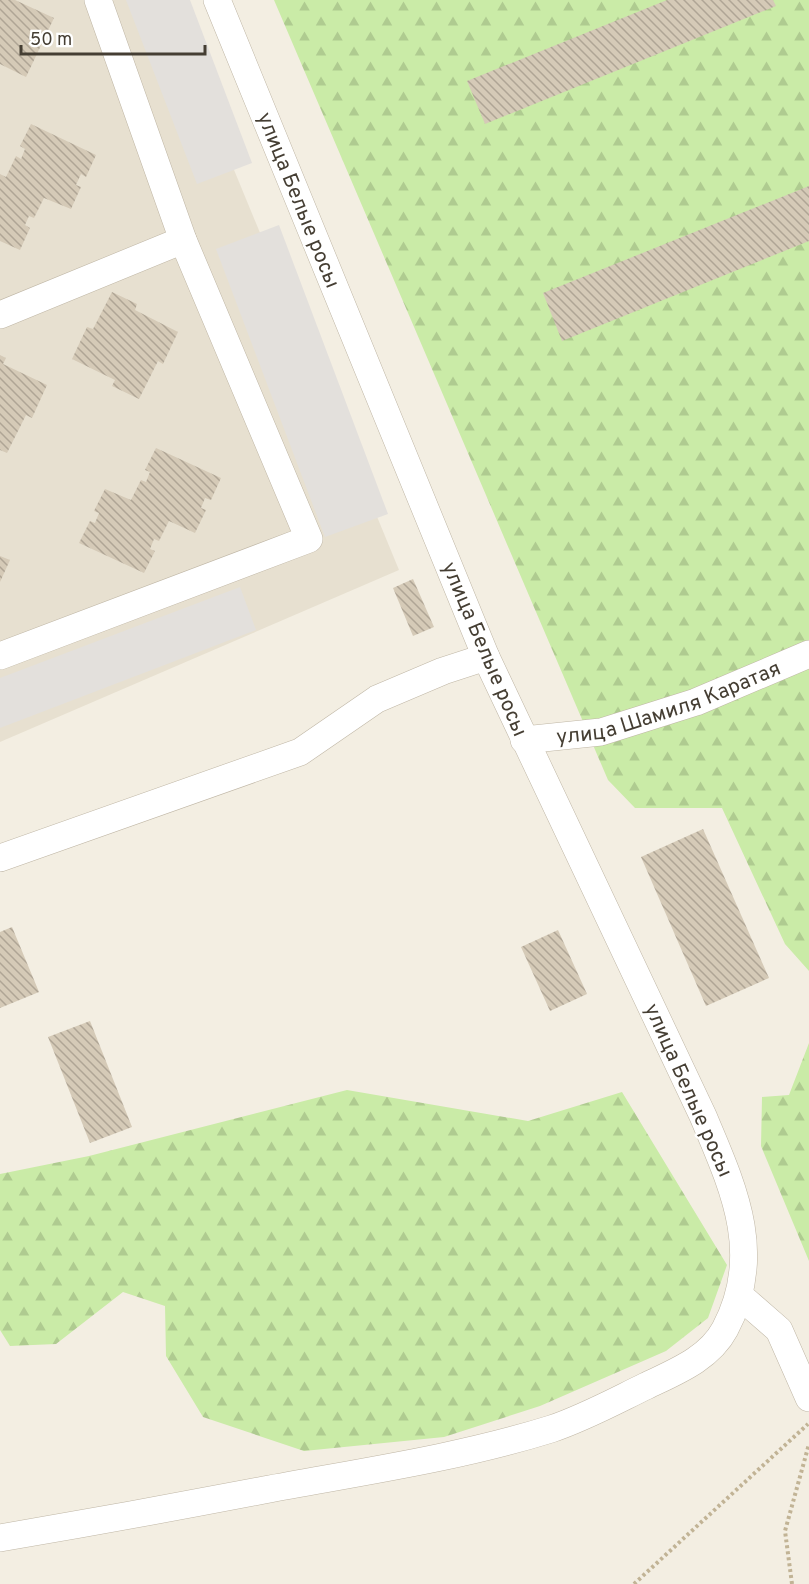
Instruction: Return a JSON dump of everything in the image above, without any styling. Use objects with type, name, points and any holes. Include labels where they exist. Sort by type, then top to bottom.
[{"type":"street","points":[[0,656],[309,539],[183,240],[98,0]]},
{"type":"street","name":"улица Белые росы","points":[[0,1538],[460,1453],[552,1428],[587,1415],[679,1370],[706,1353],[724,1331],[740,1296],[744,1268],[742,1229],[732,1186],[703,1116],[486,657],[218,0]]},
{"type":"street","points":[[0,315],[183,240]]},
{"type":"street","name":"улица Шамиля Каратая","points":[[524,740],[601,732],[696,702],[809,654]]},
{"type":"street","points":[[0,858],[300,752],[377,699],[443,671],[486,657]]},
{"type":"street","points":[[740,1296],[779,1330],[809,1398]]},
{"type":"path","points":[[634,1584],[809,1423]]},
{"type":"path","points":[[792,1584],[784,1531],[809,1444]]},
{"type":"shaded area","points":[[0,0],[164,0],[399,570],[0,742]]},
{"type":"shaded area","points":[[126,0],[190,0],[252,163],[197,184]]},
{"type":"shaded area","points":[[279,225],[388,514],[325,537],[216,249]]},
{"type":"shaded area","points":[[240,587],[256,630],[0,728],[0,678]]},
{"type":"green space","points":[[274,0],[809,0],[809,971],[785,944],[722,808],[635,808],[608,780]]},
{"type":"green space","points":[[809,1043],[809,1261],[761,1146],[762,1097],[789,1095]]},
{"type":"green space","points":[[347,1090],[528,1121],[622,1092],[727,1265],[708,1318],[666,1351],[540,1406],[444,1437],[304,1451],[203,1417],[166,1356],[165,1306],[123,1292],[56,1344],[10,1346],[0,1330],[0,1174],[89,1156]]},
{"type":"building","points":[[0,0],[15,0],[54,18],[26,77],[0,64]]},
{"type":"building","points":[[667,0],[773,0],[776,6],[485,124],[467,81]]},
{"type":"building","points":[[31,124],[96,155],[86,177],[81,174],[76,185],[81,187],[71,209],[44,198],[34,218],[29,216],[25,225],[30,228],[20,250],[0,241],[0,174],[6,177],[16,156],[21,159],[25,149],[20,146]]},
{"type":"building","points":[[809,186],[809,241],[562,341],[543,293]]},
{"type":"building","points":[[112,292],[137,304],[135,310],[178,332],[163,364],[158,361],[139,399],[112,386],[115,380],[72,359],[87,327],[93,329]]},
{"type":"building","points":[[0,355],[6,358],[3,364],[47,385],[32,418],[26,415],[7,453],[0,450]]},
{"type":"building","points":[[156,448],[221,478],[211,500],[205,498],[201,508],[206,510],[195,533],[169,521],[159,541],[154,539],[150,549],[155,551],[144,573],[79,543],[90,521],[95,523],[99,513],[94,511],[105,489],[131,500],[141,480],[146,482],[150,472],[145,470]]},
{"type":"building","points":[[0,556],[10,560],[0,582]]},
{"type":"building","points":[[413,579],[434,627],[413,636],[393,588]]},
{"type":"building","points":[[703,829],[769,978],[706,1006],[641,857]]},
{"type":"building","points":[[12,927],[39,992],[0,1008],[0,932]]},
{"type":"building","points":[[558,930],[587,994],[550,1011],[521,947]]},
{"type":"building","points":[[90,1021],[132,1127],[90,1143],[48,1037]]}]
